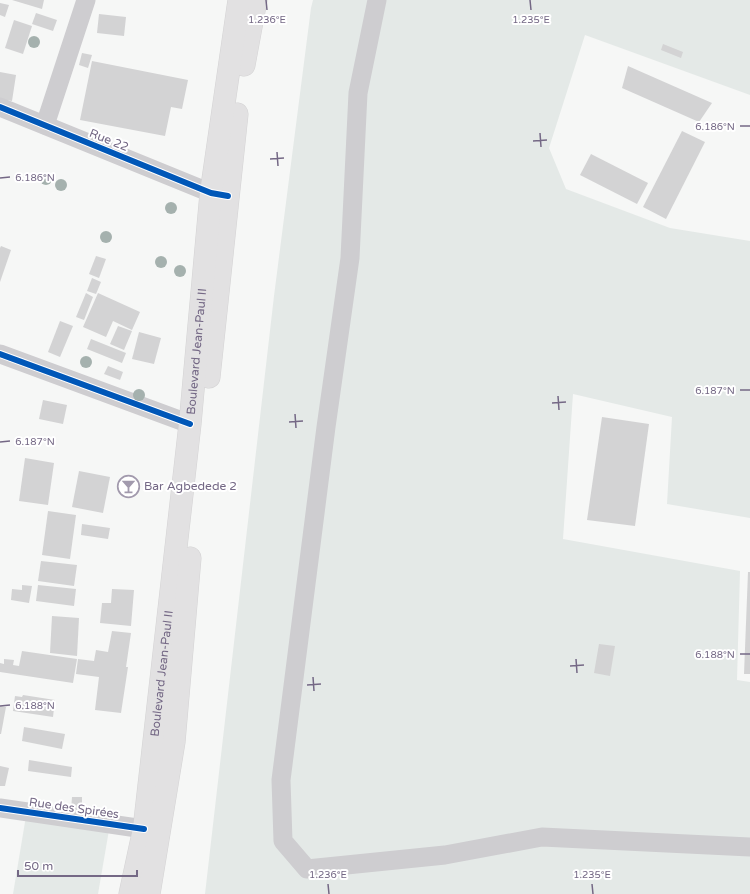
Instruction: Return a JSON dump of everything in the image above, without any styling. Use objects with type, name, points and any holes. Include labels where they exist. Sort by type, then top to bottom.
[{"type":"main road","name":"Boulevard Jean-Paul II","points":[[130,894],[144,829],[190,424],[219,194],[240,0]]},
{"type":"main road","name":"Boulevard Jean-Paul II","points":[[149,894],[174,742],[219,194],[256,0]]},
{"type":"street","points":[[45,126],[86,0]]},
{"type":"street","points":[[377,0],[358,93],[350,258],[326,427],[281,780],[283,841],[307,869],[445,856],[542,837],[750,846]]},
{"type":"street","name":"Rue 22","points":[[0,107],[219,194]]},
{"type":"street","points":[[0,354],[190,424]]},
{"type":"street","name":"Rue des Spirées","points":[[0,808],[144,829]]},
{"type":"shaded area","points":[[313,0],[750,0],[750,95],[585,35],[549,148],[566,189],[670,228],[750,241],[750,518],[667,504],[672,417],[573,394],[563,539],[740,571],[737,680],[750,682],[750,894],[205,894],[274,296]]},
{"type":"shaded area","points":[[26,816],[109,830],[98,894],[13,894]]},
{"type":"building","points":[[12,0],[44,0],[42,9]]},
{"type":"building","points":[[0,3],[9,5],[5,17],[0,15]]},
{"type":"building","points":[[36,13],[57,20],[53,31],[32,24]]},
{"type":"building","points":[[99,14],[126,17],[124,36],[97,33]]},
{"type":"building","points":[[14,20],[32,26],[23,54],[5,48]]},
{"type":"building","points":[[663,44],[683,52],[681,58],[661,50]]},
{"type":"building","points":[[82,53],[92,55],[88,68],[79,65]]},
{"type":"building","points":[[92,61],[188,80],[182,109],[171,107],[165,136],[80,120]]},
{"type":"building","points":[[628,66],[712,103],[699,122],[622,88]]},
{"type":"building","points":[[0,72],[16,75],[12,101],[0,99]]},
{"type":"building","points":[[682,131],[705,142],[666,219],[643,207]]},
{"type":"building","points":[[591,154],[648,183],[637,204],[580,175]]},
{"type":"building","points":[[1,246],[11,250],[0,282],[0,248]]},
{"type":"building","points":[[96,256],[106,259],[99,278],[89,274]]},
{"type":"building","points":[[92,278],[101,282],[96,294],[87,291]]},
{"type":"building","points":[[86,293],[93,297],[84,320],[76,317]]},
{"type":"building","points":[[98,293],[140,312],[132,330],[113,321],[106,337],[83,327]]},
{"type":"building","points":[[60,321],[73,326],[60,357],[48,352]]},
{"type":"building","points":[[118,326],[132,331],[124,350],[110,344]]},
{"type":"building","points":[[139,332],[161,338],[154,364],[132,359]]},
{"type":"building","points":[[91,339],[126,353],[122,363],[87,349]]},
{"type":"building","points":[[108,366],[123,372],[120,380],[104,374]]},
{"type":"building","points":[[43,400],[67,405],[63,424],[39,419]]},
{"type":"building","points":[[602,417],[649,424],[635,526],[587,520]]},
{"type":"building","points":[[25,458],[54,463],[48,505],[19,501]]},
{"type":"building","points":[[79,471],[110,477],[103,513],[72,507]]},
{"type":"building","points":[[48,511],[76,515],[70,559],[42,555]]},
{"type":"building","points":[[82,524],[110,528],[108,539],[81,535]]},
{"type":"building","points":[[41,561],[77,565],[74,586],[38,581]]},
{"type":"building","points":[[748,572],[750,572],[750,674],[744,674]]},
{"type":"building","points":[[22,585],[32,586],[29,603],[11,600],[12,589],[22,590]]},
{"type":"building","points":[[38,585],[76,589],[74,606],[36,601]]},
{"type":"building","points":[[112,589],[134,590],[131,626],[100,623],[102,603],[111,603]]},
{"type":"building","points":[[52,616],[79,618],[77,656],[50,653]]},
{"type":"building","points":[[112,631],[131,633],[126,667],[128,667],[121,713],[95,710],[99,677],[76,674],[78,659],[94,661],[96,650],[108,652]]},
{"type":"building","points":[[599,644],[615,646],[610,676],[594,673]]},
{"type":"building","points":[[22,651],[77,659],[73,683],[0,672],[0,663],[4,664],[4,659],[14,660],[13,665],[19,666]]},
{"type":"building","points":[[23,695],[55,700],[53,717],[13,711],[15,696],[22,697]]},
{"type":"building","points":[[0,706],[6,707],[1,734],[0,734]]},
{"type":"building","points":[[24,727],[65,734],[62,749],[22,741]]},
{"type":"building","points":[[29,760],[72,767],[71,777],[28,771]]},
{"type":"building","points":[[0,766],[9,768],[5,786],[0,786]]},
{"type":"building","points":[[72,797],[82,797],[82,811],[71,811]]},
{"type":"cycle path","points":[[0,107],[211,193],[228,196]]},
{"type":"cycle path","points":[[0,354],[190,424]]},
{"type":"cycle path","points":[[0,808],[144,829]]},
{"type":"place","name":"Bar Agbedede 2","points":[[129,486]]}]
